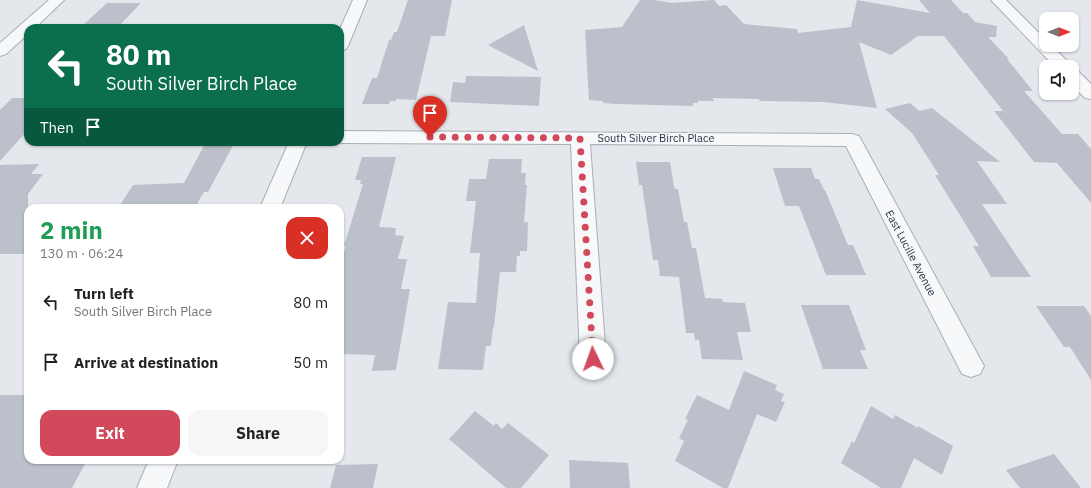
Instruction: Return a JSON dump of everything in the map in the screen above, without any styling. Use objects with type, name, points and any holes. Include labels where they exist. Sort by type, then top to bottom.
[{"type":"street","points":[[30,24],[57,0]]},
{"type":"street","points":[[344,37],[360,0]]},
{"type":"street","points":[[998,0],[1057,60]]},
{"type":"street","points":[[0,51],[24,30]]},
{"type":"street","points":[[1079,82],[1091,94]]},
{"type":"street","name":"South Silver Birch Place","points":[[344,137],[852,140]]},
{"type":"street","points":[[580,138],[593,359]]},
{"type":"street","name":"East Lucille Avenue","points":[[852,140],[971,366]]},
{"type":"street","points":[[272,204],[296,146]]},
{"type":"street","points":[[152,488],[162,464]]},
{"type":"building","points":[[408,0],[452,0],[445,36],[431,36],[416,100],[396,99],[396,101],[390,101],[389,104],[362,104],[372,78],[377,78],[389,40],[391,40],[394,32],[397,32]]},
{"type":"building","points":[[640,0],[654,0],[672,3],[714,0],[719,6],[726,5],[744,24],[797,29],[798,33],[851,27],[857,0],[930,13],[919,0],[951,0],[963,13],[967,13],[975,22],[997,26],[996,37],[988,37],[1009,59],[1007,59],[1033,91],[1024,91],[1062,134],[1078,134],[1091,149],[1091,203],[1057,163],[1034,162],[994,111],[1003,111],[944,36],[918,36],[891,55],[859,42],[877,108],[823,102],[760,101],[759,99],[713,98],[714,101],[698,101],[698,103],[693,103],[693,106],[617,104],[589,100],[585,30],[622,27]]},
{"type":"building","points":[[107,3],[141,3],[121,24],[84,24]]},
{"type":"building","points":[[524,25],[538,71],[488,45]]},
{"type":"building","points":[[466,76],[541,77],[539,106],[450,102],[453,82],[465,83]]},
{"type":"building","points":[[12,98],[24,98],[24,134],[0,161],[0,110]]},
{"type":"building","points":[[910,103],[919,111],[932,108],[1000,162],[977,161],[1007,204],[982,204],[1031,277],[991,277],[973,246],[979,246],[935,175],[939,175],[912,133],[885,109]]},
{"type":"building","points":[[204,146],[233,146],[208,192],[204,192],[197,204],[121,204],[133,185],[184,183]]},
{"type":"building","points":[[362,157],[396,157],[379,227],[396,228],[395,235],[404,236],[398,259],[407,259],[401,289],[410,289],[396,370],[372,371],[375,355],[344,354],[344,253],[346,246],[344,246],[363,184],[360,184],[361,180],[355,180]]},
{"type":"building","points":[[489,159],[522,159],[521,173],[526,173],[525,185],[527,185],[524,222],[528,222],[527,251],[520,251],[520,256],[517,256],[516,272],[500,272],[491,346],[486,346],[483,370],[438,369],[448,302],[476,303],[480,253],[470,253],[476,201],[466,201],[469,179],[486,179]]},
{"type":"building","points":[[636,162],[670,162],[674,186],[675,189],[678,189],[684,222],[687,222],[692,248],[696,248],[705,298],[722,299],[723,302],[745,303],[751,332],[737,332],[743,360],[702,359],[699,340],[695,340],[694,333],[686,333],[679,277],[660,276],[658,260],[653,260],[642,185],[639,185]]},
{"type":"building","points":[[39,164],[31,174],[43,174],[28,194],[28,204],[24,204],[24,254],[0,254],[0,165]]},
{"type":"building","points":[[773,168],[811,168],[815,179],[819,179],[825,190],[848,245],[853,245],[866,275],[826,275],[799,206],[785,206]]},
{"type":"building","points":[[801,305],[849,305],[866,350],[860,350],[868,369],[823,369]]},
{"type":"building","points":[[1036,306],[1084,306],[1091,316],[1091,380],[1070,347],[1064,347]]},
{"type":"building","points":[[744,371],[777,385],[775,390],[784,394],[781,401],[785,402],[776,422],[757,414],[728,488],[723,488],[675,461],[684,441],[679,438],[688,420],[685,419],[697,395],[729,410]]},
{"type":"building","points":[[0,395],[24,395],[24,464],[85,464],[72,488],[0,488]]},
{"type":"building","points":[[871,406],[893,419],[895,415],[918,428],[918,426],[953,446],[942,475],[914,458],[901,488],[881,488],[841,463],[852,441],[854,443]]},
{"type":"building","points":[[475,411],[494,426],[496,423],[502,429],[508,423],[549,455],[521,488],[506,488],[449,439]]},
{"type":"building","points":[[1054,454],[1081,488],[1020,488],[1006,470]]},
{"type":"building","points":[[569,460],[628,463],[630,488],[570,488]]},
{"type":"building","points":[[378,464],[373,488],[330,488],[336,465]]},
{"type":"route","points":[[430,137],[580,138],[593,359]]}]
